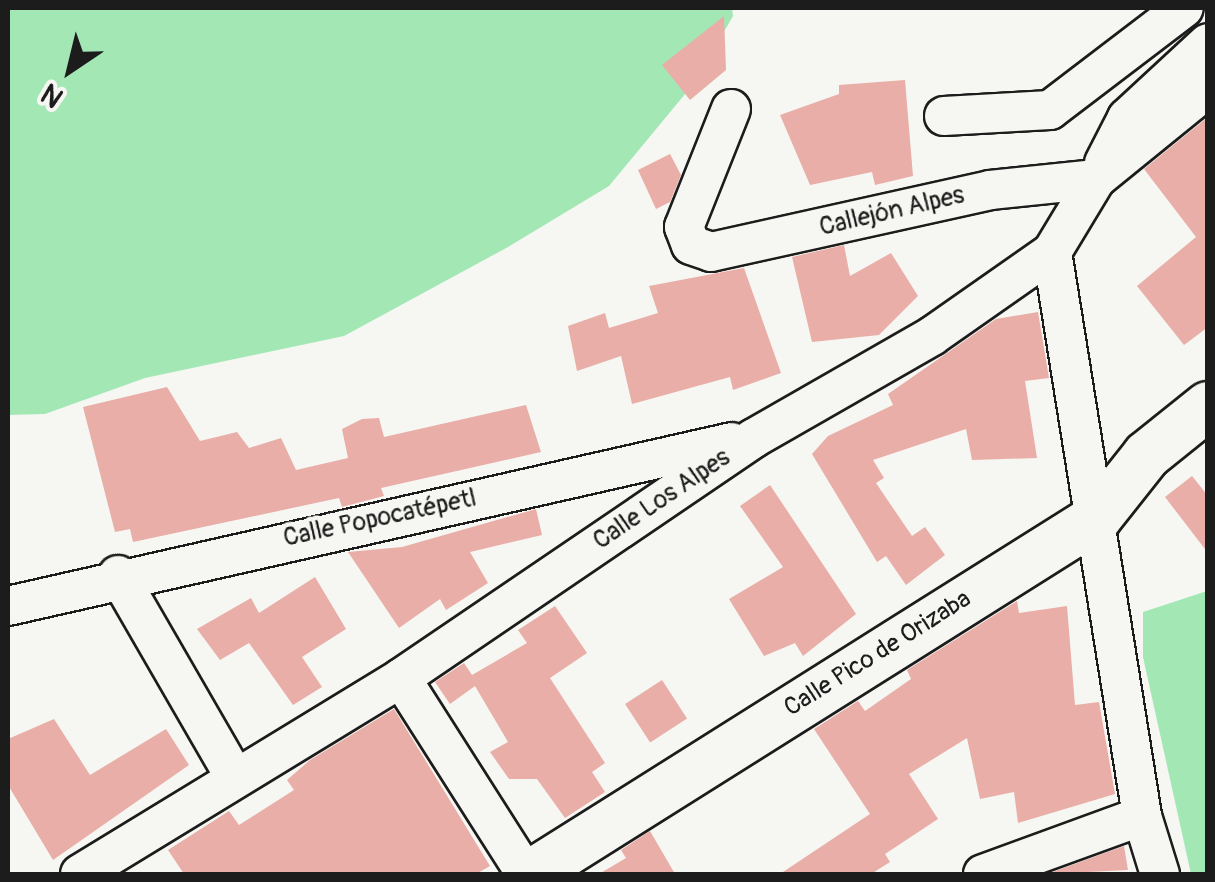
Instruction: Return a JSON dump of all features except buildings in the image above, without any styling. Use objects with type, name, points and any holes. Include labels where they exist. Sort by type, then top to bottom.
[{"type":"street","points":[[944,116],[1050,110],[1184,8]]},
{"type":"street","points":[[1096,178],[1127,118],[1208,43]]},
{"type":"street","name":"Calle Los Alpes","points":[[80,874],[401,678],[754,438],[932,336],[1052,252],[1096,178],[1208,88]]},
{"type":"street","name":"Callejón Alpes","points":[[731,109],[684,227],[691,246],[711,252],[990,190],[1096,178]]},
{"type":"street","points":[[1052,252],[1142,816],[1160,874]]},
{"type":"street","name":"Calle Pico de Orizaba","points":[[529,874],[1097,518],[1148,455],[1208,406]]},
{"type":"street","name":"Calle Popocatépetl","points":[[8,606],[118,575],[754,438]]},
{"type":"street","points":[[118,575],[235,778]]},
{"type":"street","points":[[401,678],[529,874]]},
{"type":"street","points":[[983,874],[1142,816]]},
{"type":"green space","points":[[8,8],[732,8],[733,16],[695,82],[609,186],[508,247],[344,336],[145,378],[45,414],[8,415]]},
{"type":"green space","points":[[1207,591],[1207,874],[1191,874],[1143,657],[1143,612]]}]
